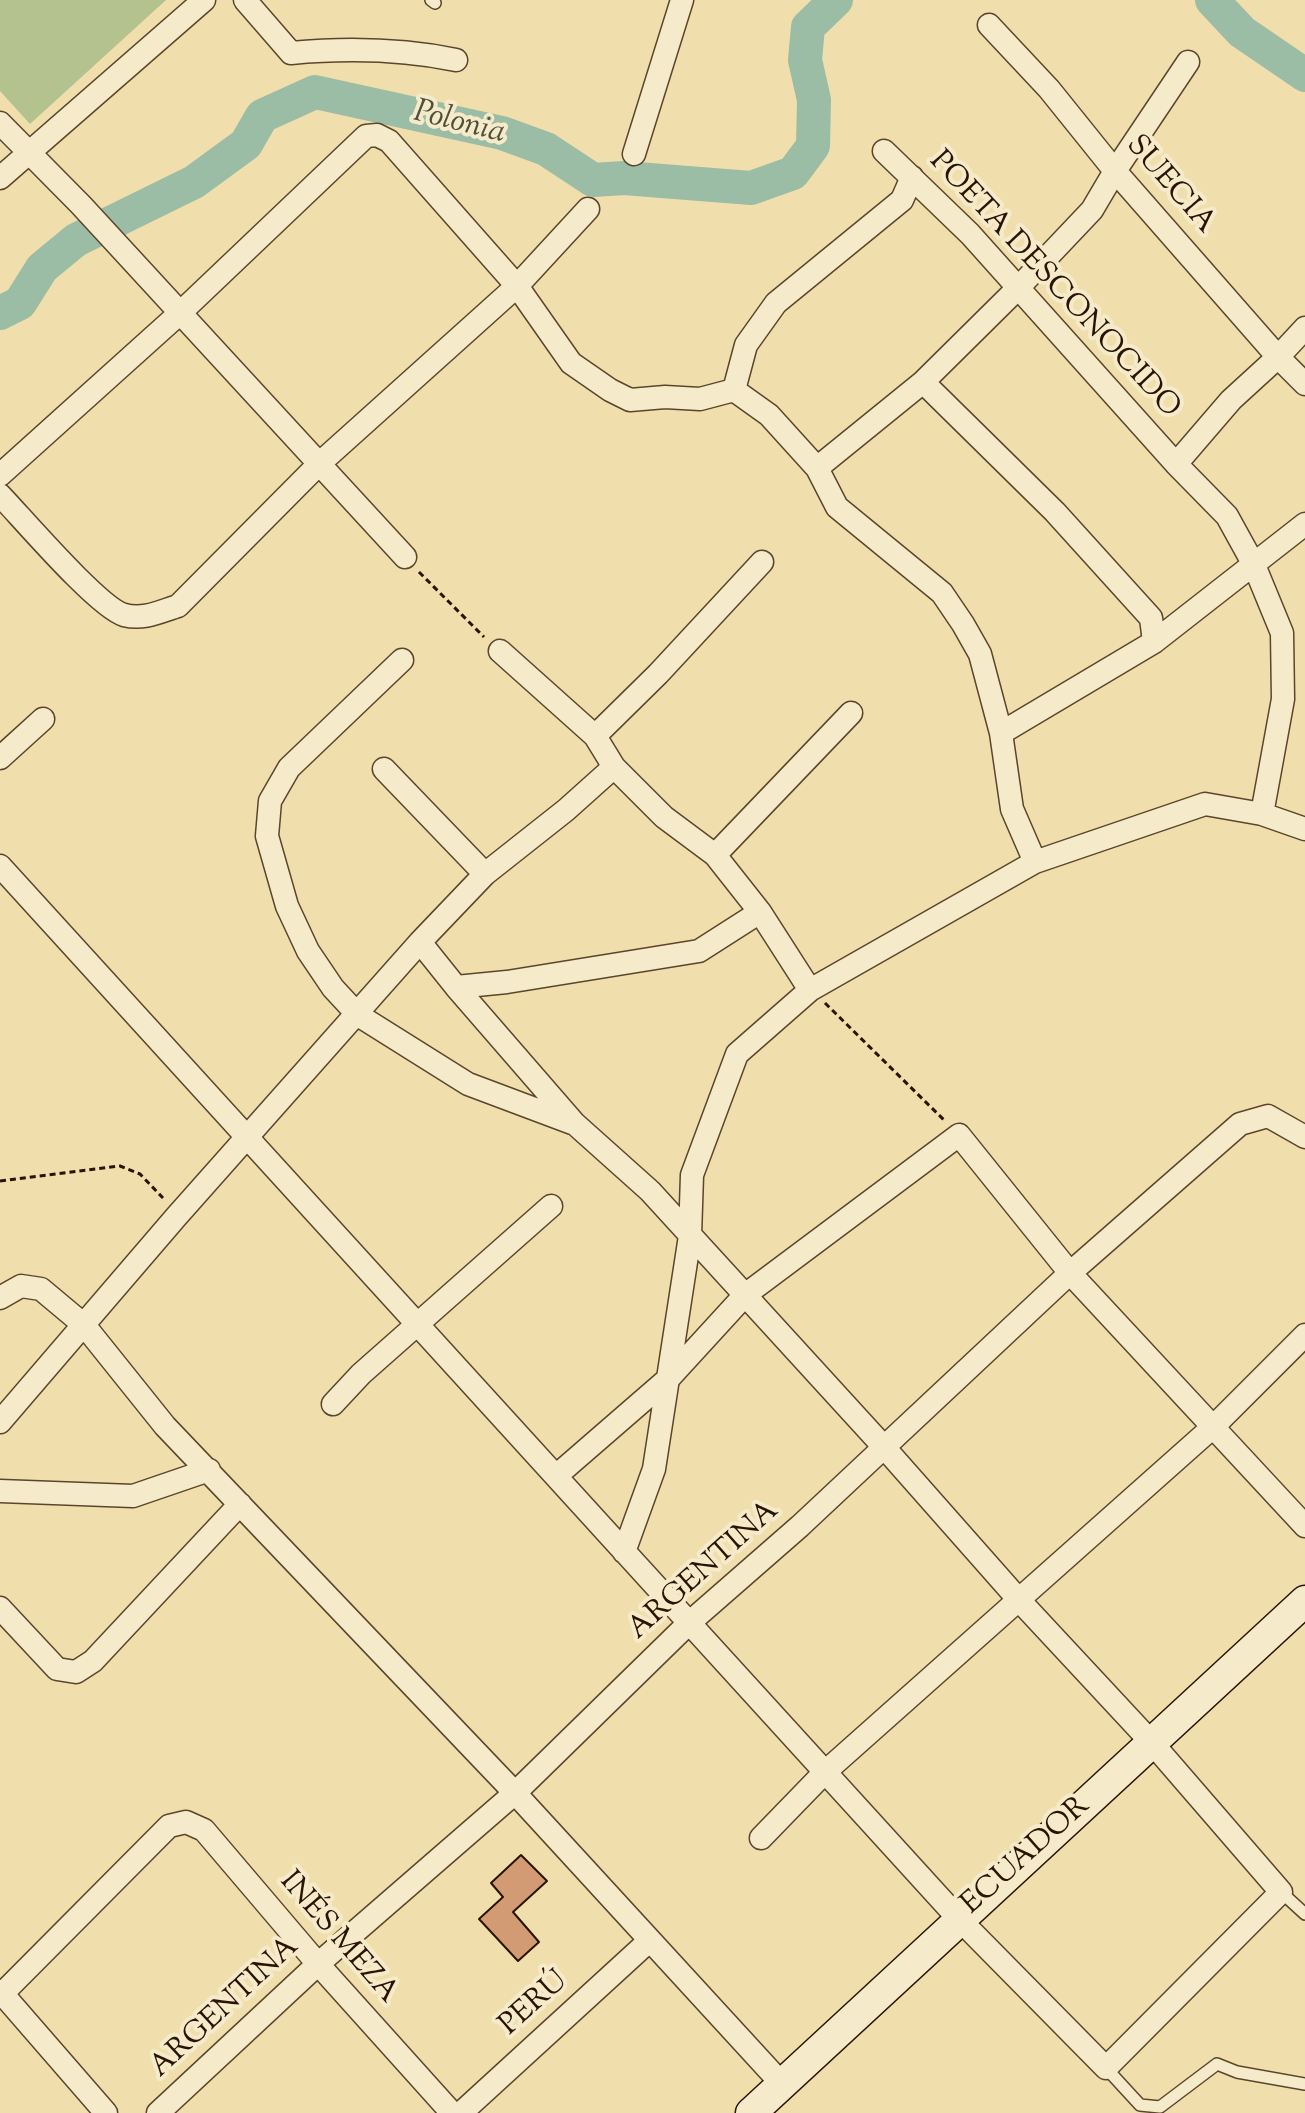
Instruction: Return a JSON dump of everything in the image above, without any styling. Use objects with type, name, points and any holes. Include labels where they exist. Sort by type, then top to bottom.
[{"type":"street","points":[[0,178],[204,0]]},
{"type":"street","points":[[245,0],[291,53],[325,50],[418,53],[456,60]]},
{"type":"street","points":[[634,154],[682,0]]},
{"type":"street","name":"SUECIA","points":[[989,25],[1049,89],[1115,171],[1305,384]]},
{"type":"street","points":[[817,468],[923,382],[1092,210],[1188,62]]},
{"type":"street","points":[[0,123],[81,205],[405,557]]},
{"type":"street","points":[[0,475],[180,313],[366,136],[377,135],[389,141],[517,286],[571,363],[610,390],[630,400],[665,397],[700,399],[734,390]]},
{"type":"street","name":"POETA DESCONOCIDO","points":[[884,151],[1019,287],[1176,464],[1227,516],[1254,565],[1282,633],[1283,699],[1262,814]]},
{"type":"street","points":[[734,390],[746,345],[776,303],[902,200],[912,177]]},
{"type":"street","points":[[0,495],[99,599],[122,614],[147,617],[178,606],[320,463],[517,286],[588,209]]},
{"type":"street","name":"POETA DESCONOCIDO","points":[[1176,464],[1231,400],[1305,328]]},
{"type":"street","points":[[923,382],[1055,512],[1151,618],[1154,642]]},
{"type":"street","points":[[734,390],[769,415],[817,468],[837,507],[942,593],[980,654],[1001,733],[1012,809],[1035,862]]},
{"type":"street","points":[[1001,733],[1154,642],[1305,524]]},
{"type":"street","points":[[595,736],[658,674],[762,562]]},
{"type":"street","points":[[500,651],[595,736],[614,767],[664,817],[715,855],[760,912],[810,990]]},
{"type":"street","points":[[402,660],[289,768],[270,801],[267,836],[287,906],[308,951],[333,988],[358,1015],[468,1084],[574,1123]]},
{"type":"street","points":[[715,855],[851,713]]},
{"type":"street","points":[[0,758],[43,719]]},
{"type":"street","points":[[0,1422],[176,1217],[420,942],[485,874],[566,810],[614,767]]},
{"type":"street","points":[[384,769],[485,874]]},
{"type":"street","points":[[624,1552],[654,1469],[690,1236],[692,1175],[737,1054],[810,990],[1035,862],[1205,804],[1262,814],[1305,829]]},
{"type":"street","points":[[0,866],[959,1919],[1106,2068],[1281,1892],[1153,1744],[650,1191],[574,1123],[420,942]]},
{"type":"street","points":[[456,987],[507,982],[699,951],[760,912]]},
{"type":"street","name":"ARGENTINA","points":[[158,2113],[318,1964],[515,1793],[689,1623],[800,1526],[1070,1273],[1240,1124],[1268,1116],[1305,1137]]},
{"type":"street","points":[[556,1476],[669,1378],[745,1295],[959,1135],[1070,1273],[1305,1526]]},
{"type":"street","points":[[333,1404],[361,1374],[551,1206]]},
{"type":"street","points":[[0,1298],[21,1286],[41,1289],[84,1325],[165,1426],[515,1793],[782,2084]]},
{"type":"street","points":[[761,1838],[825,1772],[1214,1426],[1305,1335]]},
{"type":"street","points":[[0,1491],[133,1496],[209,1470]]},
{"type":"street","points":[[0,1608],[57,1669],[76,1672],[93,1661],[240,1504]]},
{"type":"street","name":"ECUADOR","points":[[751,2113],[1305,1601]]},
{"type":"street","name":"INÉS MEZA","points":[[1,1993],[169,1826],[186,1822],[204,1830],[318,1964],[452,2113]]},
{"type":"street","name":"PERÚ","points":[[461,2113],[649,1941]]},
{"type":"street","points":[[1,1993],[106,2113]]},
{"type":"lane","points":[[1281,1892],[1305,1914]]},
{"type":"lane","points":[[1106,2068],[1140,2105],[1160,2107],[1217,2064],[1237,2072],[1305,2084]]},
{"type":"path","points":[[405,557],[500,651]]},
{"type":"path","points":[[810,990],[959,1135]]},
{"type":"path","points":[[0,1181],[120,1166],[140,1174],[157,1190],[176,1217]]},
{"type":"green space","points":[[0,0],[166,0],[30,124],[0,91]]},
{"type":"building","points":[[521,1855],[547,1881],[513,1912],[539,1942],[518,1961],[479,1919],[503,1897],[491,1883]]},
{"type":"waterway","name":"Polonia","points":[[0,313],[20,303],[42,268],[76,240],[194,182],[246,144],[262,116],[315,92],[502,133],[546,149],[593,180],[624,178],[751,188],[793,173],[813,146],[814,100],[805,60],[808,27],[836,0]]},
{"type":"waterway","name":"Polonia","points":[[1212,0],[1242,32],[1305,75]]}]
